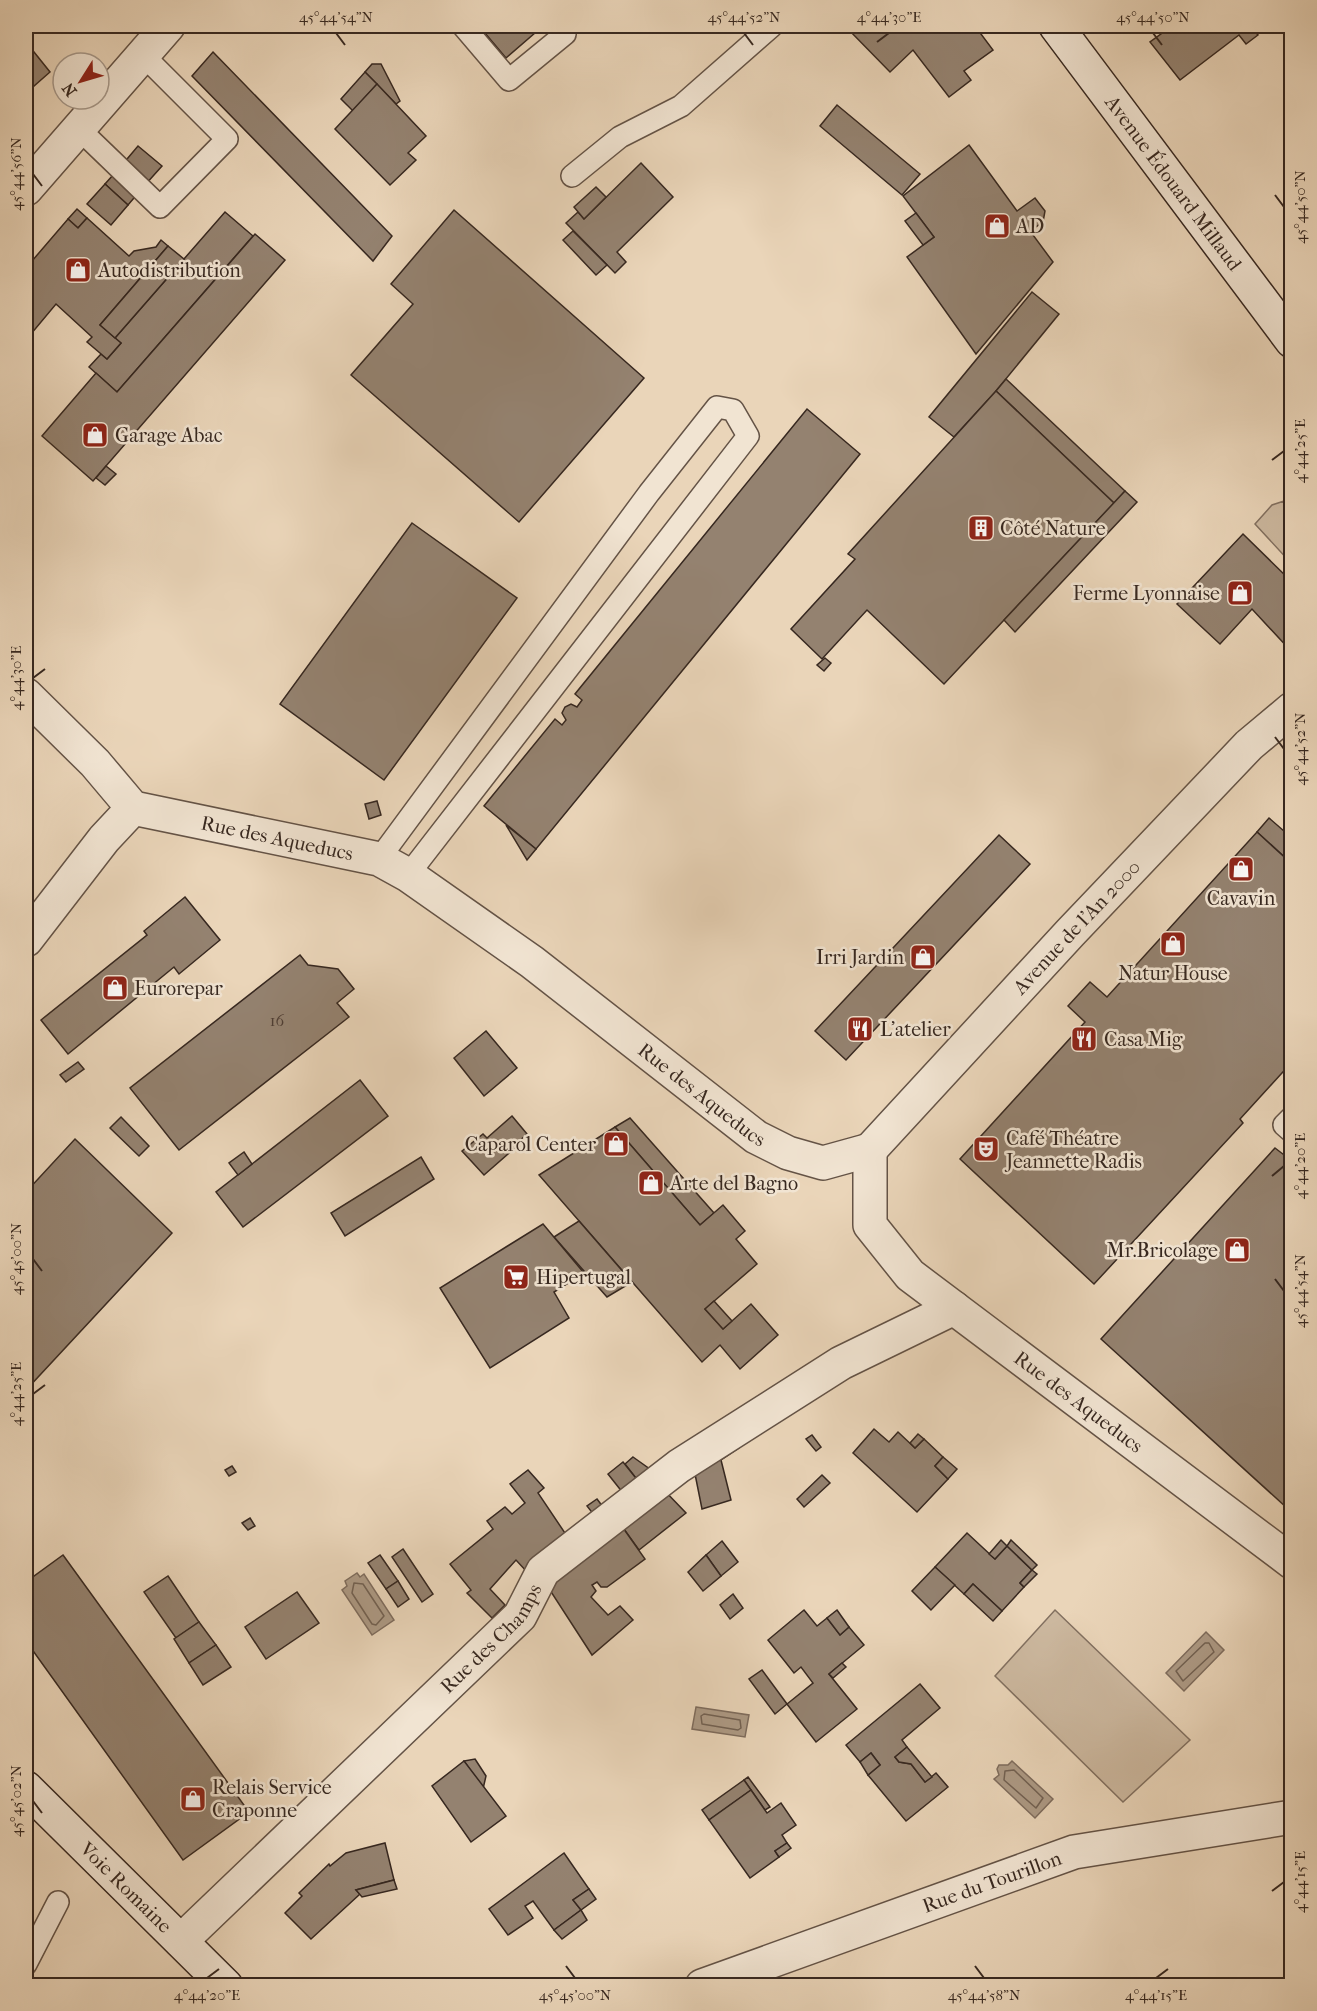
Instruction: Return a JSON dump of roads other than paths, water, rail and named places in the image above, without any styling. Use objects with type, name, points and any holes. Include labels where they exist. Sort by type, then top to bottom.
[{"type":"street","points":[[26,189],[168,26]]},
{"type":"street","name":"Avenue Édouard Millaud","points":[[1056,26],[1292,341]]},
{"type":"street","points":[[26,695],[95,762],[133,808],[104,839],[26,940]]},
{"type":"street","name":"Avenue de l'An 2000","points":[[870,1150],[1070,933],[1241,754],[1292,710]]},
{"type":"street","name":"Rue des Aqueducs","points":[[133,808],[379,859],[408,875],[532,962],[756,1137],[788,1153],[823,1163],[870,1150],[870,1225],[910,1275],[1292,1562]]},
{"type":"street","name":"Rue des Champs","points":[[181,1941],[520,1616],[543,1571],[679,1466],[841,1363],[954,1308]]},
{"type":"street","name":"Voie Romaine","points":[[26,1788],[226,1986]]},
{"type":"street","name":"Rue du Tourillon","points":[[702,1986],[1074,1852],[1292,1817]]},
{"type":"lane","points":[[463,26],[509,80],[565,34]]},
{"type":"lane","points":[[572,176],[620,137],[681,106],[772,26]]},
{"type":"lane","points":[[78,128],[160,207],[227,139],[143,55]]},
{"type":"lane","points":[[379,859],[649,493],[703,424],[717,407],[733,410],[748,436],[408,875]]},
{"type":"lane","points":[[1292,1117],[1284,1125],[1292,1132]]},
{"type":"lane","points":[[26,1964],[58,1902]]},
{"type":"water","points":[[357,1573],[360,1577],[364,1574],[394,1620],[372,1635],[342,1590],[347,1586],[345,1581]]},
{"type":"water","points":[[1206,1632],[1224,1650],[1184,1691],[1166,1673]]},
{"type":"water","points":[[696,1707],[749,1715],[745,1737],[692,1729]]},
{"type":"water","points":[[1012,1761],[1053,1799],[1035,1818],[994,1779],[999,1775],[997,1769],[999,1765],[1008,1765]]},
{"type":"place","name":"AD","points":[[997,226]]},
{"type":"place","name":"Autodistribution","points":[[78,270]]},
{"type":"place","name":"Garage Abac","points":[[95,435]]},
{"type":"place","name":"Côté Nature","points":[[981,528]]},
{"type":"place","name":"Ferme Lyonnaise","points":[[1240,593]]},
{"type":"place","name":"Cavavin","points":[[1241,869]]},
{"type":"place","name":"Natur House","points":[[1173,944]]},
{"type":"place","name":"Irri Jardin","points":[[923,957]]},
{"type":"place","name":"Eurorepar","points":[[115,988]]},
{"type":"place","name":"L'atelier","points":[[860,1029]]},
{"type":"place","name":"Casa Mig","points":[[1084,1039]]},
{"type":"place","name":"Caparol Center","points":[[616,1144]]},
{"type":"place","name":"Café Théatre Jeannette Radis","points":[[986,1149]]},
{"type":"place","name":"Arte del Bagno","points":[[651,1183]]},
{"type":"place","name":"Mr.Bricolage","points":[[1237,1250]]},
{"type":"place","name":"Hipertugal","points":[[516,1277]]},
{"type":"place","name":"Relais Service Craponne","points":[[193,1799]]}]
